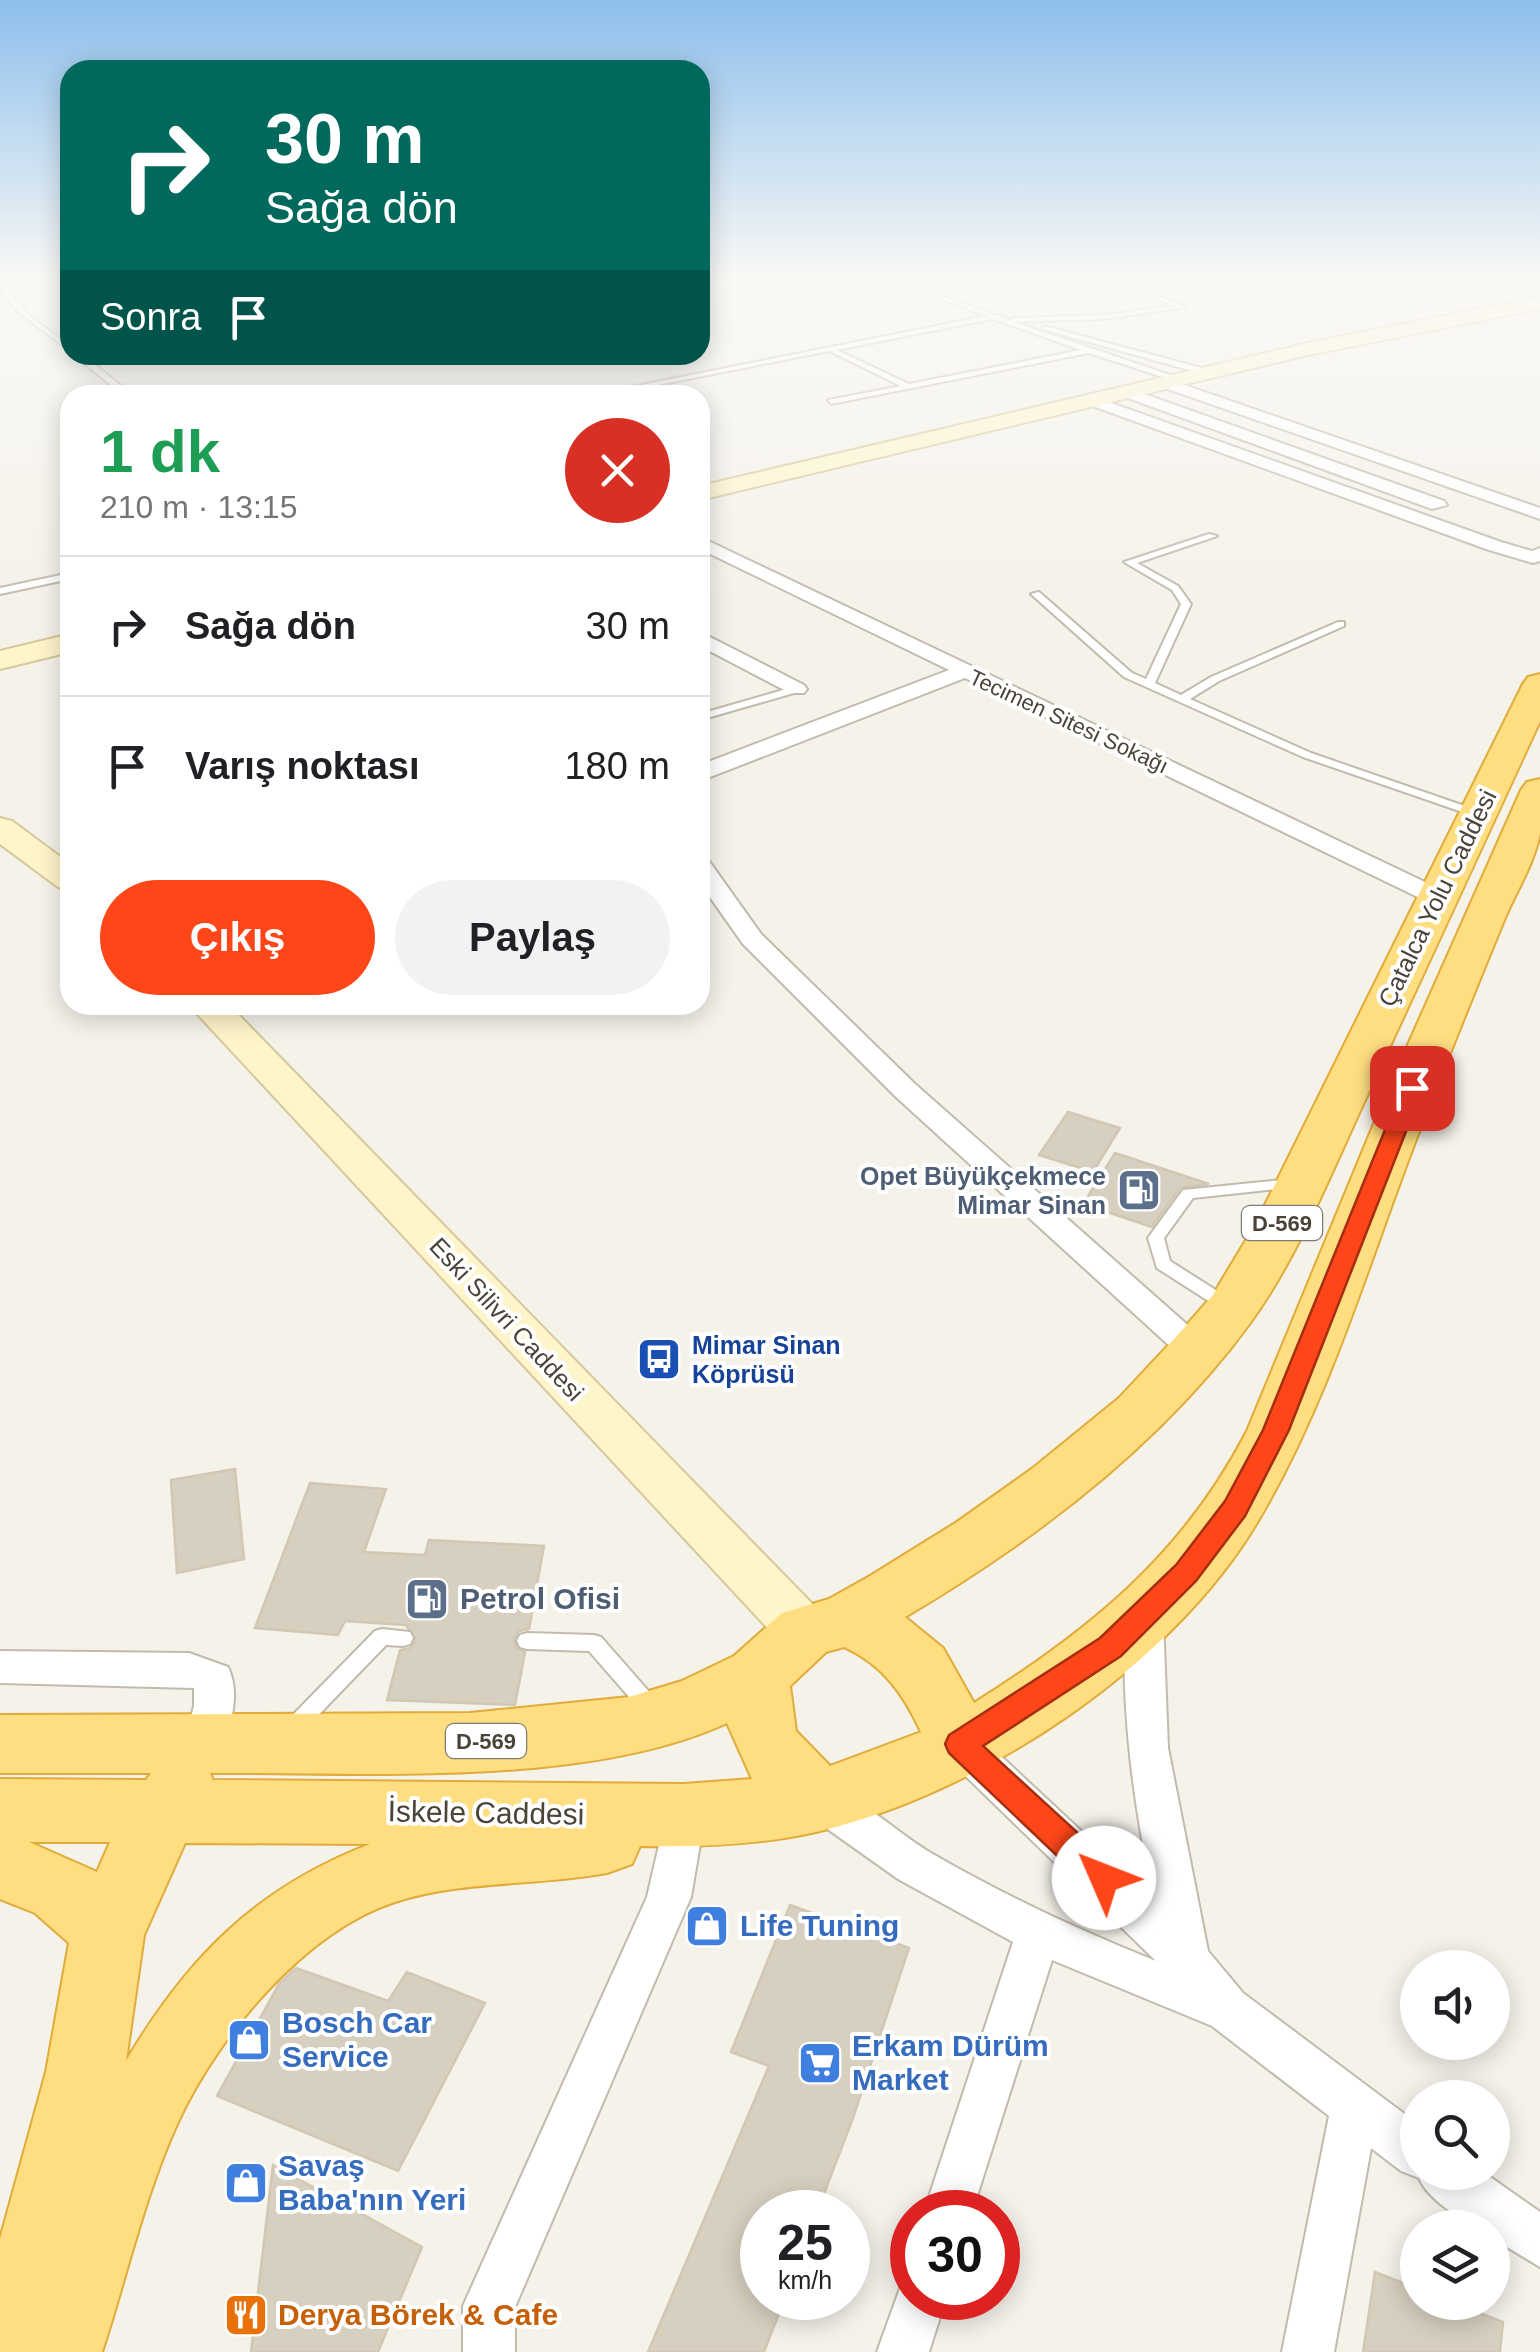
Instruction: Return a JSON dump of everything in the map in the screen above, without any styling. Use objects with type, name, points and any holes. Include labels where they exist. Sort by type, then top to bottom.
[{"type":"highway","name":"Çatalca Yolu Caddesi","points":[[826,1626],[979,1539],[1054,1484],[1138,1413],[1232,1308],[1300,1184],[1540,684]]},
{"type":"highway","name":"Çatalca Yolu Caddesi","points":[[960,1744],[1063,1681],[1110,1647],[1186,1573],[1235,1508],[1276,1430],[1455,980],[1540,790]]},
{"type":"highway","name":"D-569","points":[[0,1744],[470,1742],[568,1734],[660,1718],[757,1676],[826,1626]]},
{"type":"highway","points":[[826,1626],[879,1632],[904,1647],[926,1672],[960,1744]]},
{"type":"highway","points":[[757,1676],[759,1733],[778,1763],[820,1800]]},
{"type":"highway","points":[[0,2342],[44,2234],[85,2072],[106,1934],[141,1852],[204,1742]]},
{"type":"highway","name":"İskele Caddesi","points":[[0,1810],[684,1815],[820,1800],[914,1766],[960,1744]]},
{"type":"highway","points":[[58,2352],[148,2098],[217,1991],[255,1950],[307,1908],[382,1873],[460,1855],[583,1846],[636,1834],[684,1815]]},
{"type":"highway","points":[[0,1866],[68,1890],[92,1911],[106,1934]]},
{"type":"main road","points":[[710,491],[1153,388]]},
{"type":"main road","points":[[0,660],[60,645]]},
{"type":"main road","points":[[0,828],[60,873]]},
{"type":"main road","name":"Eski Silivri Caddesi","points":[[218,1015],[826,1626]]},
{"type":"street","points":[[1190,388],[1540,514]]},
{"type":"street","points":[[1130,394],[1462,513]]},
{"type":"street","points":[[1095,402],[1494,546],[1534,558],[1539,544]]},
{"type":"street","name":"Tecimen Sitesi Sokağı","points":[[710,547],[1439,898]]},
{"type":"street","points":[[710,643],[797,689]]},
{"type":"street","points":[[710,769],[964,671]]},
{"type":"street","points":[[710,880],[752,939],[904,1090],[1196,1351]]},
{"type":"street","points":[[1144,1616],[1142,1698],[1156,1807],[1188,1961]]},
{"type":"street","points":[[0,1667],[189,1669],[214,1679],[214,1706],[204,1742]]},
{"type":"street","points":[[960,1744],[1188,1961],[1227,2008],[1400,2140]]},
{"type":"street","points":[[820,1800],[872,1842],[1038,1934],[1227,2008]]},
{"type":"street","points":[[489,2352],[489,2306],[669,1896],[684,1815]]},
{"type":"street","points":[[955,2190],[1038,1934]]},
{"type":"street","points":[[1308,2352],[1355,2106]]},
{"type":"street","points":[[1466,2190],[1540,2242]]},
{"type":"street","points":[[903,2352],[914,2320]]},
{"type":"lane","points":[[832,402],[905,388]]},
{"type":"lane","points":[[1149,684],[1186,604],[1175,588],[1129,562],[1212,536]]},
{"type":"lane","points":[[0,591],[60,578]]},
{"type":"lane","points":[[1036,594],[1128,675],[1307,755],[1478,814]]},
{"type":"lane","points":[[1182,699],[1215,678],[1341,624]]},
{"type":"lane","points":[[710,714],[797,689]]},
{"type":"lane","points":[[1232,1308],[1164,1264],[1156,1238],[1188,1193],[1300,1184]]},
{"type":"lane","points":[[280,1741],[382,1637],[403,1638]]},
{"type":"lane","points":[[527,1640],[594,1642],[660,1718]]},
{"type":"building","points":[[1068,1112],[1120,1128],[1093,1172],[1039,1155]]},
{"type":"building","points":[[1115,1153],[1209,1184],[1180,1188],[1152,1227],[1083,1204]]},
{"type":"building","points":[[235,1469],[244,1559],[177,1573],[171,1480]]},
{"type":"building","points":[[310,1483],[386,1489],[364,1552],[425,1555],[429,1540],[544,1546],[529,1629],[519,1631],[514,1639],[517,1649],[525,1652],[515,1705],[387,1700],[400,1650],[411,1648],[416,1640],[406,1625],[345,1621],[338,1635],[255,1628]]},
{"type":"building","points":[[790,1905],[909,1948],[825,2190],[740,2190],[740,2320],[776,2320],[764,2352],[648,2352],[769,2066],[731,2052]]},
{"type":"building","points":[[296,1968],[388,2001],[407,1972],[485,2003],[398,2171],[217,2096],[279,1984]]},
{"type":"building","points":[[273,2165],[422,2247],[378,2352],[251,2352]]},
{"type":"building","points":[[1375,2272],[1400,2282],[1400,2320],[1503,2322],[1500,2352],[1363,2352]]},
{"type":"place","name":"Opet Büyükçekmece Mimar Sinan","points":[[1139,1190]]},
{"type":"place","name":"Mimar Sinan Köprüsü","points":[[659,1359]]},
{"type":"place","name":"Petrol Ofisi","points":[[427,1599]]},
{"type":"place","name":"Life Tuning","points":[[707,1926]]},
{"type":"place","name":"Bosch Car Service","points":[[249,2040]]},
{"type":"place","name":"Erkam Dürüm Market","points":[[820,2063]]},
{"type":"place","name":"Savaş Baba'nın Yeri","points":[[246,2183]]},
{"type":"place","name":"Derya Börek & Cafe","points":[[246,2315]]},
{"type":"route","points":[[1104,1878],[960,1744],[1063,1681],[1110,1647],[1186,1573],[1235,1508],[1276,1430],[1412,1088]]}]
